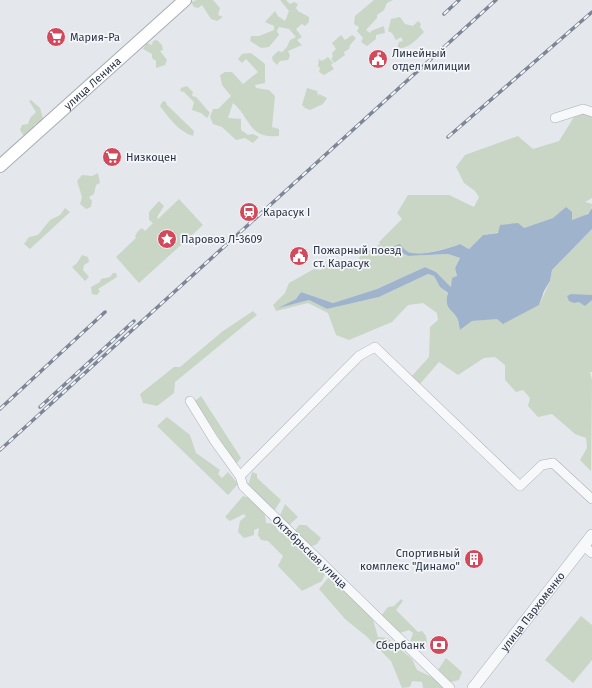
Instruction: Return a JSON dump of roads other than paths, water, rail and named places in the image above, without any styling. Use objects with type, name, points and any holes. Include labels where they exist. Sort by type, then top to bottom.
[{"type":"main road","name":"улица Ленина","points":[[0,166],[185,0]]},
{"type":"street","points":[[555,118],[583,110],[592,112]]},
{"type":"street","points":[[240,476],[359,356],[375,347],[520,486],[542,465],[553,464],[592,499]]},
{"type":"street","name":"Октябрьская улица","points":[[190,401],[214,440],[240,476],[242,486],[450,688]]},
{"type":"street","name":"улица Пархоменко","points":[[473,688],[588,550],[592,535]]},
{"type":"water","points":[[566,207],[572,212],[572,220],[588,214],[592,208],[592,229],[552,270],[550,281],[544,291],[539,305],[503,324],[497,319],[472,321],[460,330],[458,320],[447,303],[448,293],[440,287],[434,276],[428,274],[379,297],[327,309],[309,300],[278,308],[296,299],[301,292],[333,303],[377,289],[425,267],[436,272],[451,287],[452,278],[457,276],[455,268],[460,258],[448,254],[408,256],[392,247],[400,244],[410,253],[437,251],[460,244],[469,249],[483,235],[498,233],[500,225],[518,223],[524,228],[553,218]]},
{"type":"water","points":[[571,294],[592,295],[592,300],[585,306],[579,302],[574,303],[569,301],[567,296]]},
{"type":"railway","points":[[444,14],[459,0]]},
{"type":"railway","points":[[0,450],[496,0]]},
{"type":"railway","points":[[448,137],[592,12]]},
{"type":"railway","points":[[0,409],[105,312]]},
{"type":"railway","points":[[40,407],[134,321]]},
{"type":"place","name":"Мария-Ра","points":[[56,37]]},
{"type":"place","name":"Линейный отдел милиции","points":[[378,59]]},
{"type":"place","name":"Низкоцен","points":[[112,157]]},
{"type":"place","name":"Карасук I","points":[[249,212]]},
{"type":"place","name":"Паровоз Л-3609","points":[[167,239]]},
{"type":"place","name":"Пожарный поезд ст. Карасук","points":[[299,256]]},
{"type":"place","name":"Спортивный комплекс \"Динамо\"","points":[[474,559]]},
{"type":"place","name":"Сбербанк","points":[[439,645]]}]
